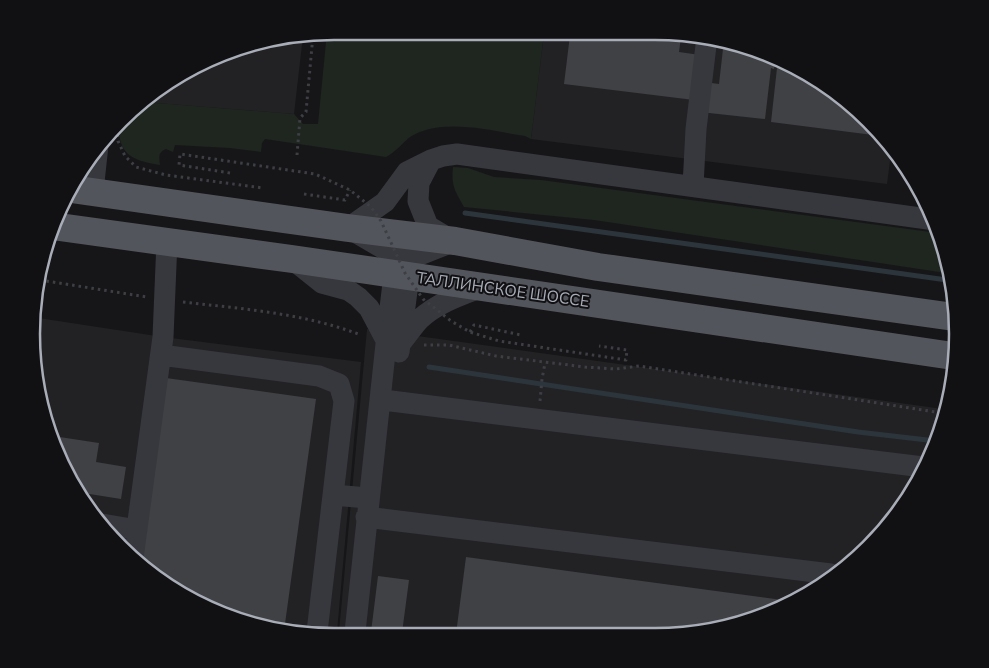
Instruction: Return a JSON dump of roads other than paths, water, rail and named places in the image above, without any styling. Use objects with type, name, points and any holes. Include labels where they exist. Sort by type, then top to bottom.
[{"type":"main road","points":[[82,190],[348,228],[455,241],[598,267],[948,316]]},
{"type":"main road","name":"ТАЛЛИНСКОЕ ШОССЕ","points":[[60,227],[292,259],[403,269],[483,287],[948,355]]},
{"type":"street","points":[[694,186],[696,129],[706,45]]},
{"type":"street","points":[[403,269],[396,256],[348,228],[385,202],[407,172],[431,160],[457,154],[694,186],[923,213]]},
{"type":"street","points":[[431,160],[419,183],[418,201],[428,226],[455,241]]},
{"type":"street","points":[[82,190],[87,175]]},
{"type":"street","points":[[134,550],[161,355],[166,300],[167,241]]},
{"type":"street","points":[[356,628],[403,269],[412,258],[455,241]]},
{"type":"street","points":[[292,259],[322,284],[348,290],[358,297],[393,342],[391,401],[371,511]]},
{"type":"street","points":[[393,342],[433,309],[451,299],[483,287]]},
{"type":"street","points":[[161,355],[319,376],[339,384],[344,400],[318,627]]},
{"type":"street","points":[[391,401],[918,466]]},
{"type":"street","points":[[333,495],[371,511],[825,573]]},
{"type":"street","points":[[111,526],[137,530]]},
{"type":"waterway","points":[[465,213],[943,279]]},
{"type":"waterway","points":[[429,367],[858,432],[929,440]]}]
